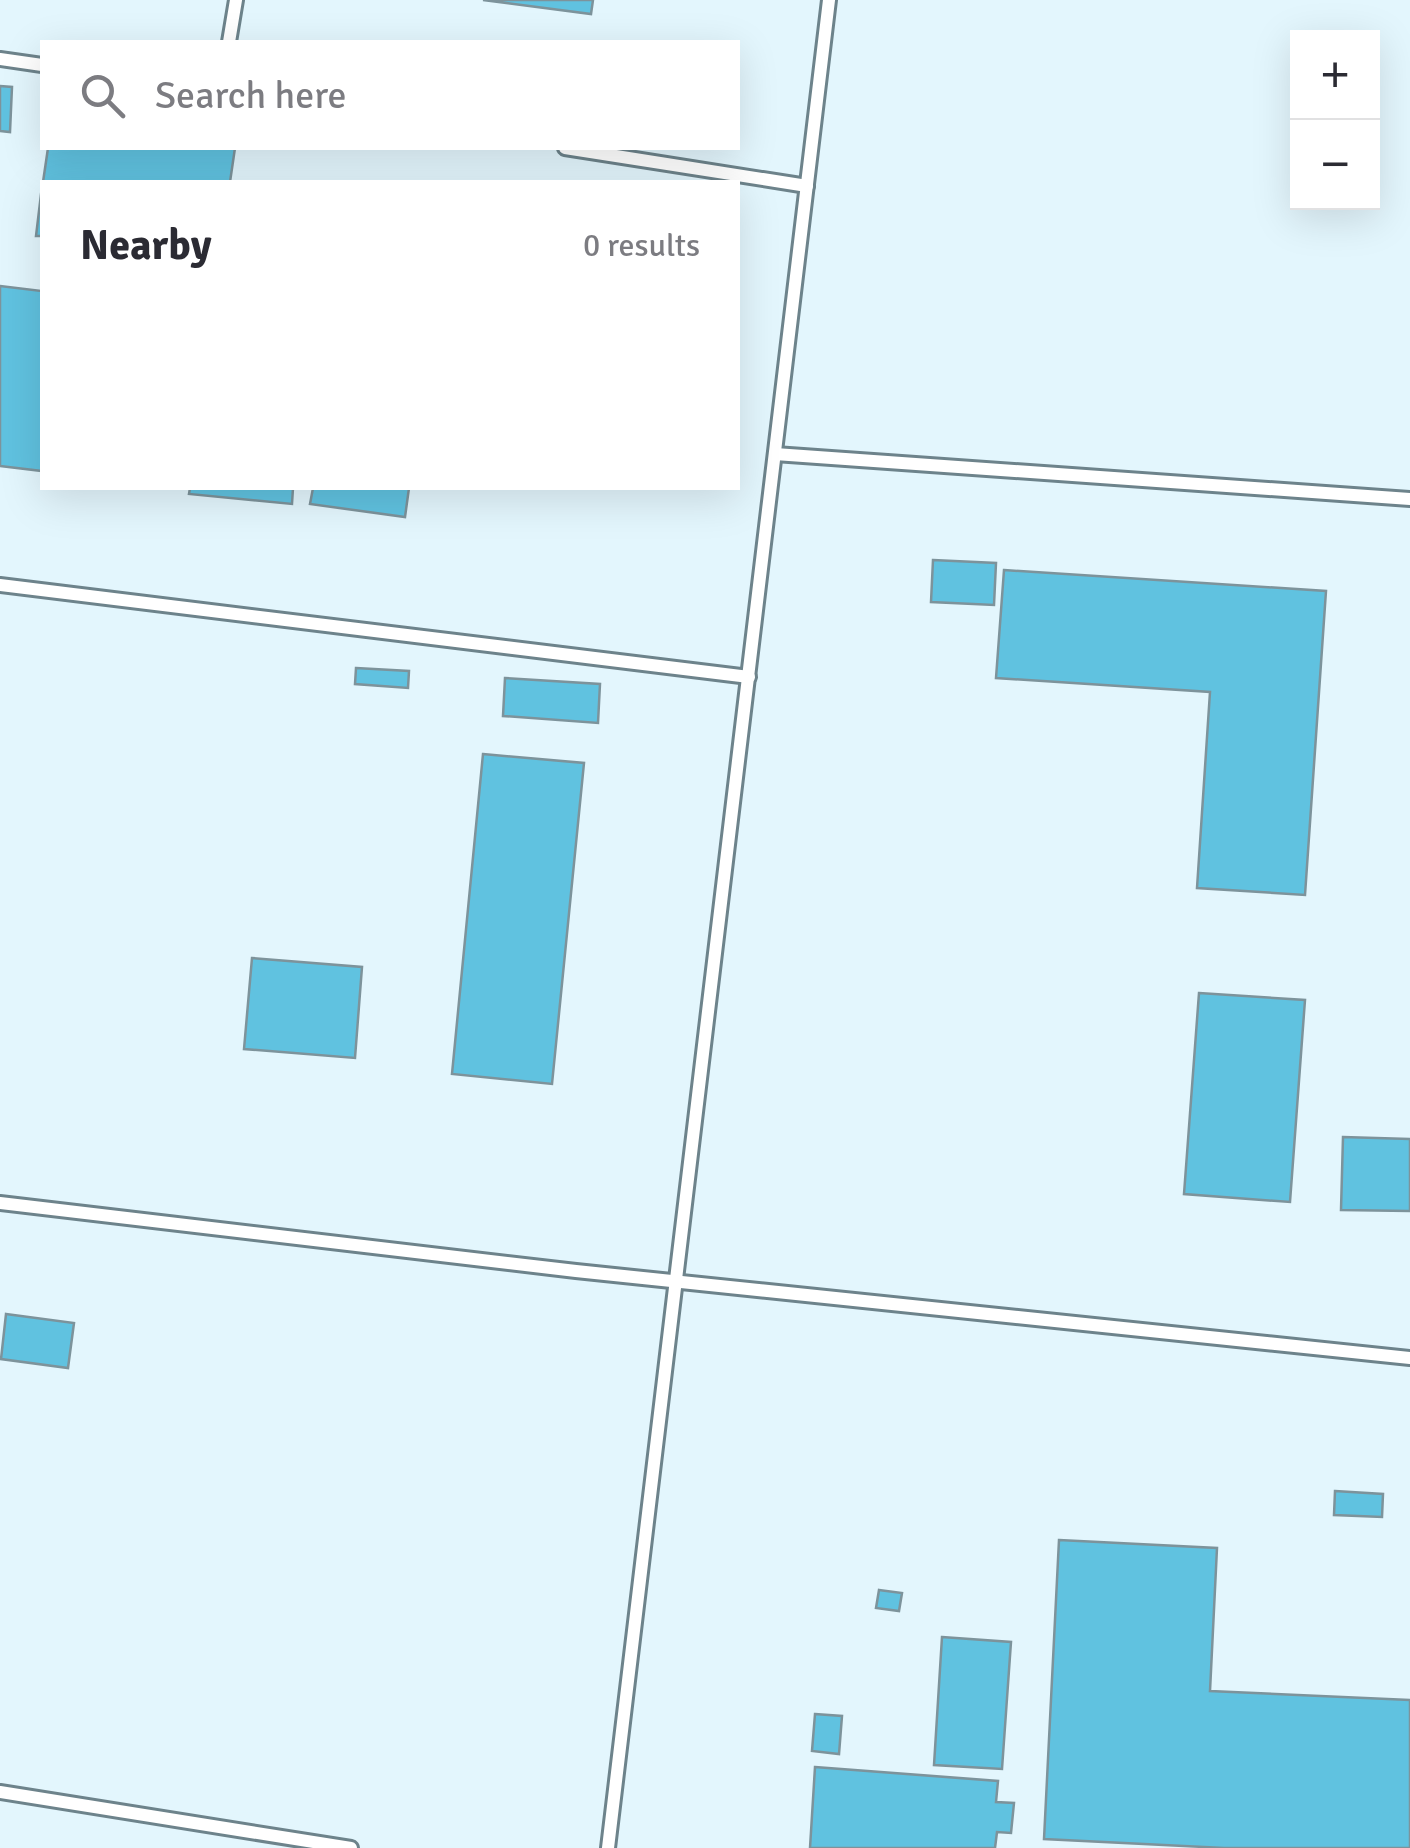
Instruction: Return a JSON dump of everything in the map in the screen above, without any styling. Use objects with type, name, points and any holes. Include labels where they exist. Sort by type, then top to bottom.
[{"type":"lane","points":[[229,40],[236,0]]},
{"type":"lane","points":[[608,1848],[830,0]]},
{"type":"lane","points":[[0,58],[40,65]]},
{"type":"lane","points":[[578,150],[807,186]]},
{"type":"lane","points":[[776,454],[1410,499]]},
{"type":"lane","points":[[0,586],[749,676]]},
{"type":"lane","points":[[0,1203],[677,1281],[1410,1358]]},
{"type":"lane","points":[[0,1792],[351,1848]]},
{"type":"building","points":[[483,0],[593,0],[591,14]]},
{"type":"building","points":[[0,86],[12,87],[10,132],[0,131]]},
{"type":"building","points":[[48,150],[235,150],[230,180],[43,180]]},
{"type":"building","points":[[40,203],[40,236],[36,236]]},
{"type":"building","points":[[0,286],[40,291],[40,471],[0,466]]},
{"type":"building","points":[[190,490],[293,490],[292,504],[189,494]]},
{"type":"building","points":[[313,490],[409,490],[405,517],[310,504]]},
{"type":"building","points":[[933,560],[996,563],[994,605],[931,602]]},
{"type":"building","points":[[1004,570],[1326,591],[1305,895],[1197,888],[1210,692],[996,678]]},
{"type":"building","points":[[356,668],[409,671],[408,688],[355,684]]},
{"type":"building","points":[[505,678],[600,684],[598,723],[503,716]]},
{"type":"building","points":[[483,754],[584,763],[552,1084],[452,1074]]},
{"type":"building","points":[[252,958],[362,967],[355,1058],[244,1049]]},
{"type":"building","points":[[1199,993],[1305,1000],[1290,1202],[1184,1194]]},
{"type":"building","points":[[1343,1137],[1410,1139],[1410,1211],[1341,1210]]},
{"type":"building","points":[[6,1314],[74,1323],[68,1368],[1,1359]]},
{"type":"building","points":[[1335,1491],[1383,1494],[1382,1517],[1334,1515]]},
{"type":"building","points":[[1059,1540],[1217,1548],[1210,1691],[1410,1700],[1410,1848],[1224,1848],[1044,1839]]},
{"type":"building","points":[[879,1590],[902,1593],[899,1611],[876,1608]]},
{"type":"building","points":[[942,1637],[1011,1642],[1002,1769],[934,1765]]},
{"type":"building","points":[[815,1714],[842,1716],[839,1754],[812,1751]]},
{"type":"building","points":[[815,1767],[998,1781],[996,1802],[1014,1803],[1011,1833],[997,1832],[995,1848],[810,1848]]}]
